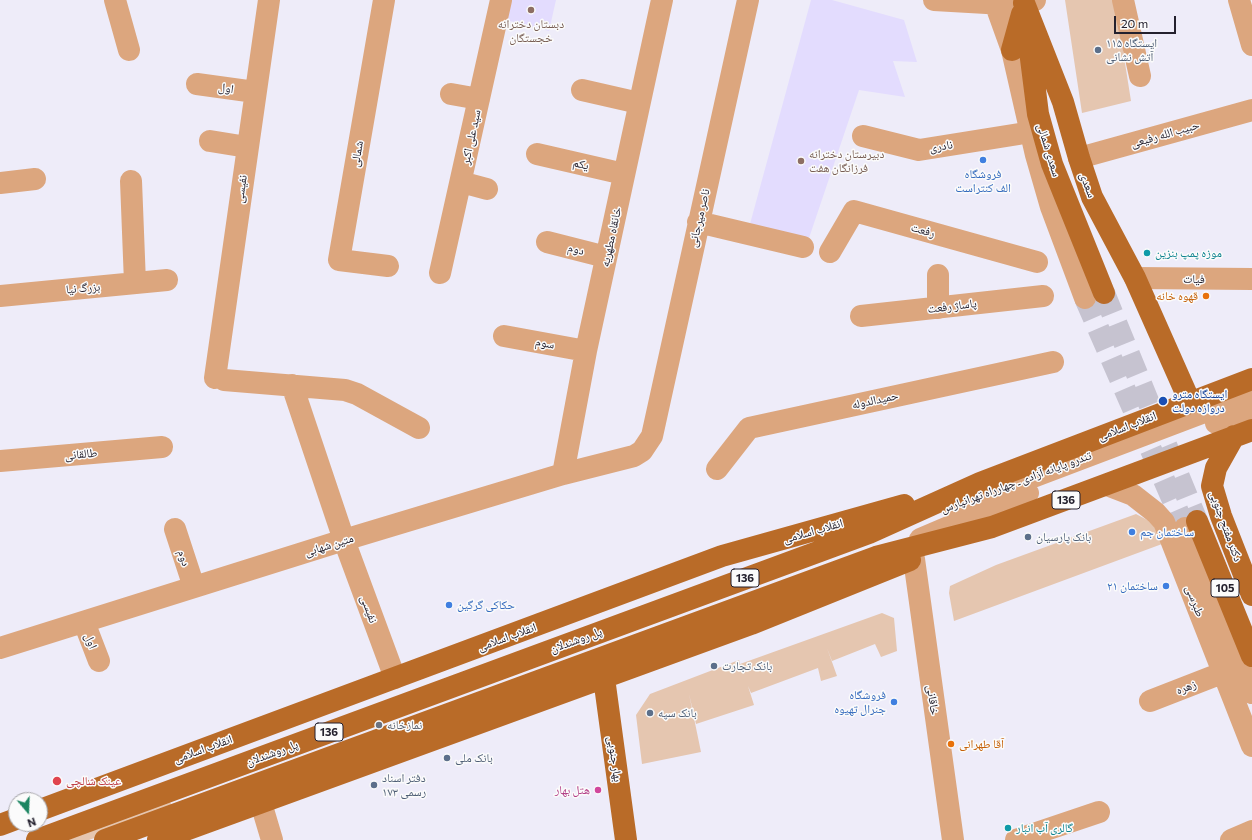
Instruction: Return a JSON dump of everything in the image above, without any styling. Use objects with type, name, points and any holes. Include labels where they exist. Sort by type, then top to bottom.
[{"type":"main road","points":[[1012,50],[1028,1]]},
{"type":"main road","name":"سعدی","points":[[1028,1],[1063,102],[1092,197],[1135,278],[1190,402]]},
{"type":"main road","name":"سعدی شمالی","points":[[1028,1],[1038,114],[1052,164],[1095,295]]},
{"type":"main road","name":"انقلاب اسلامی","points":[[621,624],[868,533],[980,483],[1252,379]]},
{"type":"main road","name":"136","points":[[876,557],[992,527],[1243,433]]},
{"type":"main road","name":"دکتر مفتح جنوبی","points":[[1243,433],[1216,468],[1212,486],[1221,516],[1252,595]]},
{"type":"main road","name":"انقلاب اسلامی","points":[[48,808],[722,556],[980,483]]},
{"type":"main road","name":"دکتر مفتح جنوبی","points":[[1191,524],[1252,656]]},
{"type":"main road","points":[[158,840],[751,624],[992,527]]},
{"type":"main road","name":"پل روشندلان","points":[[105,840],[876,557]]},
{"type":"main road","name":"پل روشندلان","points":[[37,840],[621,624]]},
{"type":"main road","name":"بهار جنوبی","points":[[604,678],[626,840]]},
{"type":"main road","points":[[329,702],[317,722],[316,748],[337,768],[346,772]]},
{"type":"main road","points":[[48,813],[69,829],[75,840]]},
{"type":"street","points":[[115,0],[129,50]]},
{"type":"street","name":"نفیسی","points":[[269,0],[247,147],[220,379],[345,390],[357,394],[419,428]]},
{"type":"street","name":"شمالی","points":[[384,0],[339,260],[388,266]]},
{"type":"street","name":"سید علی اکبر","points":[[440,273],[501,0]]},
{"type":"street","name":"خانقاه مطهریه","points":[[563,474],[586,351],[662,0]]},
{"type":"street","name":"ناصر میرجانی","points":[[652,436],[748,0]]},
{"type":"street","points":[[934,0],[1028,1]]},
{"type":"street","points":[[1122,0],[1140,76]]},
{"type":"street","points":[[1239,0],[1252,45]]},
{"type":"street","points":[[994,1],[1012,50],[1041,174],[1051,207],[1095,295]]},
{"type":"street","name":"اول","points":[[196,84],[255,92]]},
{"type":"street","points":[[582,90],[639,102]]},
{"type":"street","points":[[451,94],[479,99]]},
{"type":"street","name":"حبیب الله رفیعی","points":[[1079,158],[1252,110]]},
{"type":"street","name":"نادری","points":[[863,136],[919,150],[1020,134]]},
{"type":"street","points":[[210,141],[247,147]]},
{"type":"street","name":"یکم","points":[[537,154],[624,174]]},
{"type":"street","points":[[0,183],[35,179]]},
{"type":"street","points":[[131,181],[135,283]]},
{"type":"street","points":[[461,182],[488,189]]},
{"type":"street","name":"رفعت","points":[[830,252],[854,211],[1037,262]]},
{"type":"street","points":[[698,222],[803,247]]},
{"type":"street","name":"دوم","points":[[547,242],[606,257]]},
{"type":"street","points":[[938,275],[938,308]]},
{"type":"street","name":"فیات","points":[[1135,278],[1252,279]]},
{"type":"street","name":"بزرگ نیا","points":[[0,296],[167,280]]},
{"type":"street","name":"پاساژ رفعت","points":[[861,316],[1043,296]]},
{"type":"street","name":"سوم","points":[[504,336],[586,351]]},
{"type":"street","name":"حمیدالدوله","points":[[717,469],[749,428],[1053,362]]},
{"type":"street","name":"نفیسی","points":[[292,385],[344,540],[395,678]]},
{"type":"street","name":"تندرو پایانه آزادی ـ چهارراه تهرانپارس","points":[[868,533],[1025,480],[1252,394]]},
{"type":"street","points":[[876,557],[1034,490],[1252,410]]},
{"type":"street","name":"متین شهابی","points":[[0,648],[344,540],[563,474],[634,456],[642,451],[652,436]]},
{"type":"street","name":"طالقانی","points":[[0,461],[162,447]]},
{"type":"street","name":"طبرسی","points":[[1107,485],[1133,495],[1156,513],[1164,522],[1222,673],[1252,746]]},
{"type":"street","points":[[1191,524],[1252,693]]},
{"type":"street","name":"دوم","points":[[175,529],[194,587]]},
{"type":"street","name":"خاقانی","points":[[914,559],[953,840]]},
{"type":"street","name":"اول","points":[[84,622],[99,661]]},
{"type":"street","name":"زهره","points":[[1150,701],[1222,673]]},
{"type":"street","points":[[261,803],[272,840]]},
{"type":"street","points":[[1016,840],[1099,812]]},
{"type":"street","points":[[1231,840],[1252,831]]},
{"type":"shaded area","name":"دبستان دخترانه خجستگان","points":[[511,0],[556,0],[549,31],[506,20]]},
{"type":"shaded area","name":"دبیرستان دخترانه فرزانگان هفت","points":[[811,0],[832,0],[904,20],[917,62],[893,61],[905,97],[859,90],[809,238],[750,224]]},
{"type":"building","name":"ایستگاه ۱۱۵ آتش نشانی","points":[[1065,0],[1115,0],[1131,101],[1082,113]]},
{"type":"building","points":[[1136,514],[1153,523],[1162,544],[954,621],[949,593],[950,586],[996,565]]},
{"type":"building","points":[[882,613],[894,618],[897,651],[881,657],[875,644],[832,661],[827,648],[837,676],[821,681],[818,668],[751,693],[748,686],[754,705],[696,724],[689,694],[701,752],[642,764],[636,715],[650,694],[739,660],[740,664]]},
{"type":"building","points":[[169,799],[173,809],[89,840],[59,840]]},
{"type":"tunnel","points":[[1104,293],[1197,521]]},
{"type":"tunnel","points":[[1085,298],[1185,528]]},
{"type":"place","name":"دبستان دخترانه خجستگان","points":[[531,10]]},
{"type":"place","name":"ایستگاه ۱۱۵ آتش نشانی","points":[[1098,50]]},
{"type":"place","name":"فروشگاه الف کنتراست","points":[[983,160]]},
{"type":"place","name":"دبیرستان دخترانه فرزانگان هفت","points":[[801,161]]},
{"type":"place","name":"موزه پمپ بنزین","points":[[1147,253]]},
{"type":"place","name":"قهوه خانه","points":[[1206,296]]},
{"type":"place","name":"ایستگاه مترو دروازه دولت","points":[[1163,401]]},
{"type":"place","name":"ساختمان جم","points":[[1132,532]]},
{"type":"place","name":"بانک پارسیان","points":[[1028,537]]},
{"type":"place","name":"ساختمان ۲۱","points":[[1166,586]]},
{"type":"place","name":"حکاکی گرگین","points":[[449,605]]},
{"type":"place","name":"بانک تجارت","points":[[714,666]]},
{"type":"place","name":"فروشگاه جنرال تهیوه","points":[[894,702]]},
{"type":"place","name":"بانک سپه","points":[[650,713]]},
{"type":"place","name":"نمازخانه","points":[[379,725]]},
{"type":"place","name":"آقا طهرانی","points":[[951,744]]},
{"type":"place","name":"بانک ملی","points":[[447,758]]},
{"type":"place","name":"عينک شالچی","points":[[57,781]]},
{"type":"place","name":"دفتر اسناد رسمی ۱۷۳","points":[[374,785]]},
{"type":"place","name":"هتل بهار","points":[[598,790]]},
{"type":"place","name":"گالری آب انبار","points":[[1008,828]]}]
